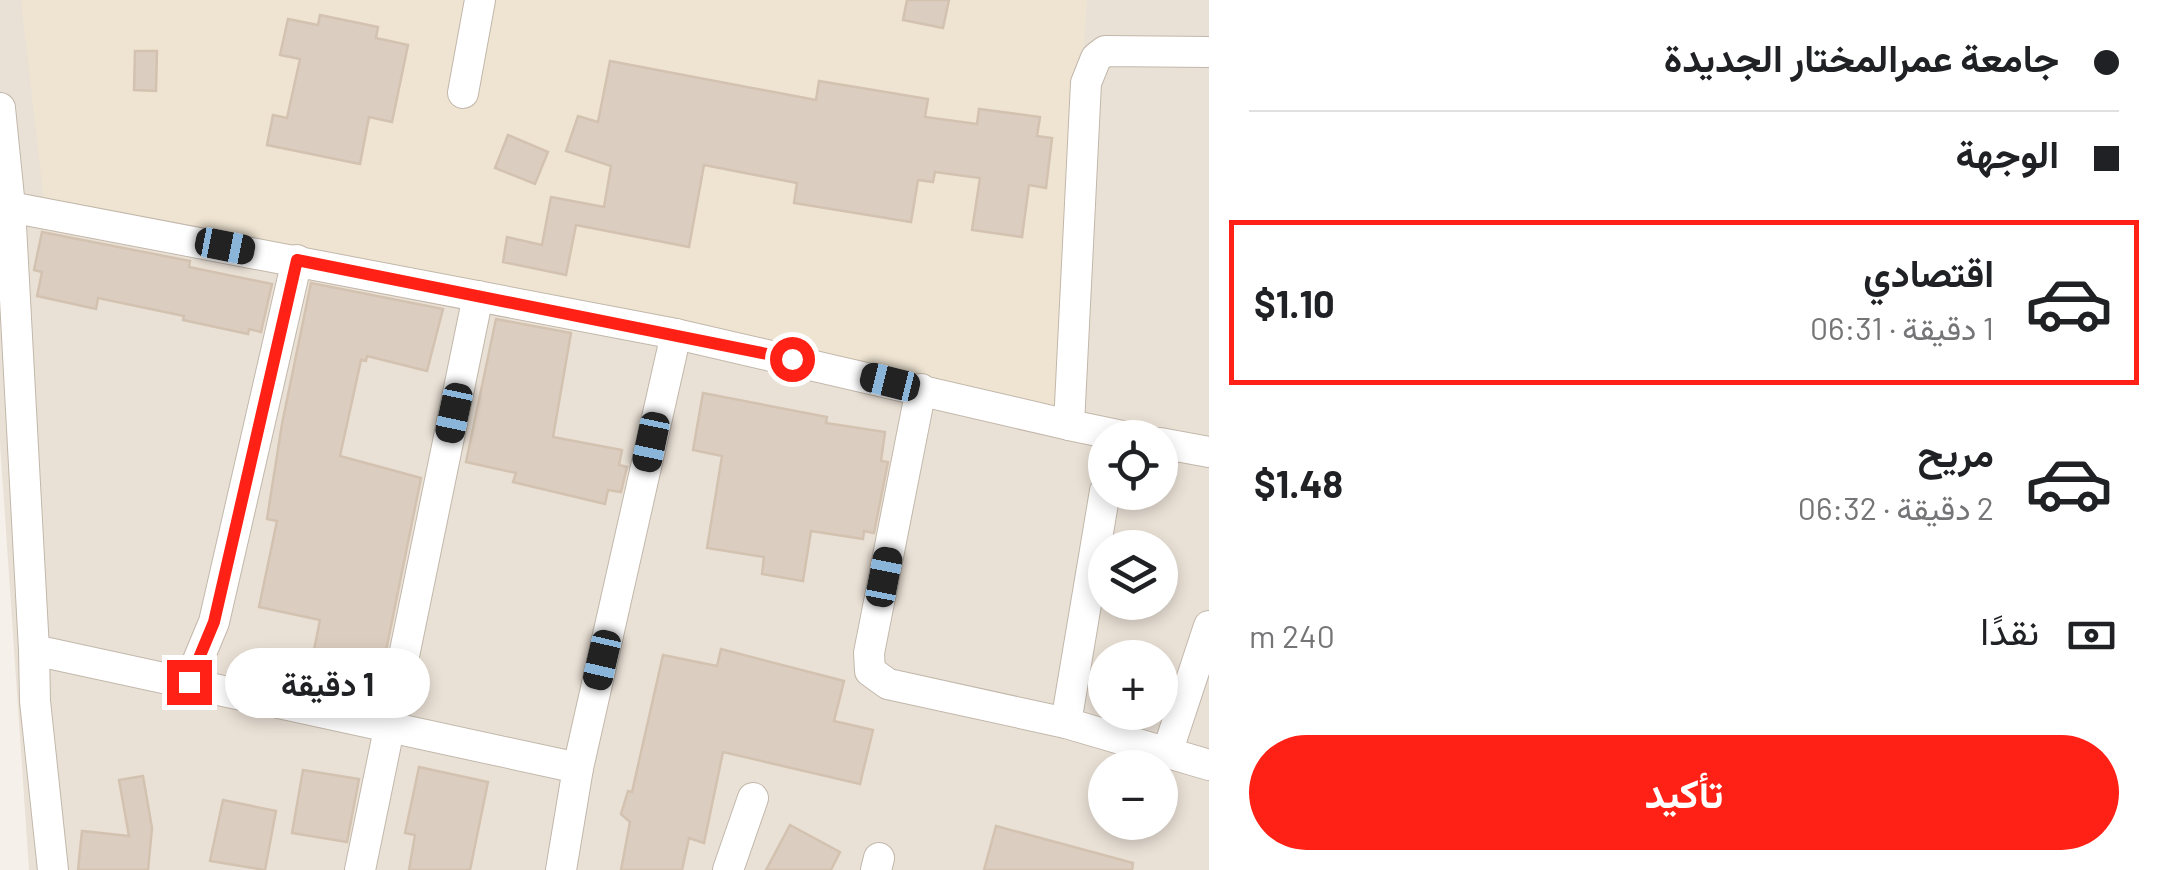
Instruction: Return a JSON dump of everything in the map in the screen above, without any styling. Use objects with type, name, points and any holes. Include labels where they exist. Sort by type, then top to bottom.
[{"type":"street","points":[[463,92],[480,0]]},
{"type":"street","points":[[1068,426],[1086,82],[1096,58],[1105,51],[1209,52]]},
{"type":"street","points":[[0,108],[10,206],[35,701],[54,870]]},
{"type":"street","points":[[10,206],[676,334],[1088,430]]},
{"type":"street","points":[[189,682],[214,622],[297,260]]},
{"type":"street","points":[[360,870],[478,296]]},
{"type":"street","points":[[561,870],[578,768],[676,334]]},
{"type":"street","points":[[921,389],[868,652],[870,671],[888,684],[1168,750],[1209,626]]},
{"type":"street","points":[[1178,446],[1209,452]]},
{"type":"street","points":[[1066,723],[1102,510]]},
{"type":"street","points":[[34,650],[578,768]]},
{"type":"street","points":[[1178,753],[1209,764]]},
{"type":"street","points":[[728,870],[753,798]]},
{"type":"shaded area","points":[[0,0],[1209,0],[1209,870],[29,870],[0,443]]},
{"type":"shaded area","points":[[21,0],[1087,0],[1058,408],[44,201]]},
{"type":"building","points":[[907,0],[949,0],[943,28],[903,20]]},
{"type":"building","points":[[320,15],[378,27],[376,38],[408,45],[392,122],[369,117],[360,164],[267,145],[273,115],[287,118],[300,59],[280,55],[288,19],[318,25]]},
{"type":"building","points":[[135,51],[157,51],[156,91],[134,90]]},
{"type":"building","points":[[610,61],[816,100],[819,81],[928,99],[925,117],[977,124],[979,109],[1040,117],[1037,136],[1052,138],[1046,188],[1029,185],[1022,237],[972,230],[980,178],[935,172],[933,182],[918,180],[911,222],[794,203],[797,183],[704,165],[689,247],[576,225],[566,275],[503,262],[507,237],[542,245],[551,197],[604,207],[611,166],[566,151],[578,116],[598,122]]},
{"type":"building","points":[[508,135],[548,152],[535,184],[495,168]]},
{"type":"building","points":[[42,232],[190,261],[189,267],[272,284],[261,332],[249,329],[248,334],[98,298],[96,309],[37,296],[42,272],[34,270]]},
{"type":"building","points":[[311,283],[443,309],[427,371],[367,356],[366,361],[361,360],[340,456],[421,478],[375,705],[306,690],[320,620],[259,607],[277,521],[267,519],[282,424]]},
{"type":"building","points":[[496,319],[571,333],[553,437],[622,450],[619,465],[627,467],[621,492],[608,490],[605,504],[513,482],[516,473],[466,462]]},
{"type":"building","points":[[703,393],[827,417],[826,423],[885,432],[881,461],[888,462],[874,533],[864,531],[863,539],[811,531],[803,581],[762,574],[764,557],[707,548],[722,456],[693,450]]},
{"type":"building","points":[[721,649],[844,681],[834,721],[873,730],[860,784],[723,752],[704,843],[689,838],[682,870],[621,870],[630,822],[621,814],[628,791],[632,792],[663,655],[717,666]]},
{"type":"building","points":[[419,767],[488,782],[470,870],[409,870],[415,835],[405,833]]},
{"type":"building","points":[[303,770],[359,779],[347,842],[292,833]]},
{"type":"building","points":[[143,776],[152,828],[148,870],[78,870],[82,831],[129,836],[119,780]]},
{"type":"building","points":[[223,800],[276,811],[265,870],[210,861]]},
{"type":"building","points":[[790,825],[840,852],[831,870],[766,870]]},
{"type":"building","points":[[996,826],[1133,863],[1132,870],[984,870]]},
{"type":"route","points":[[189,682],[214,622],[297,260],[792,359]]}]
